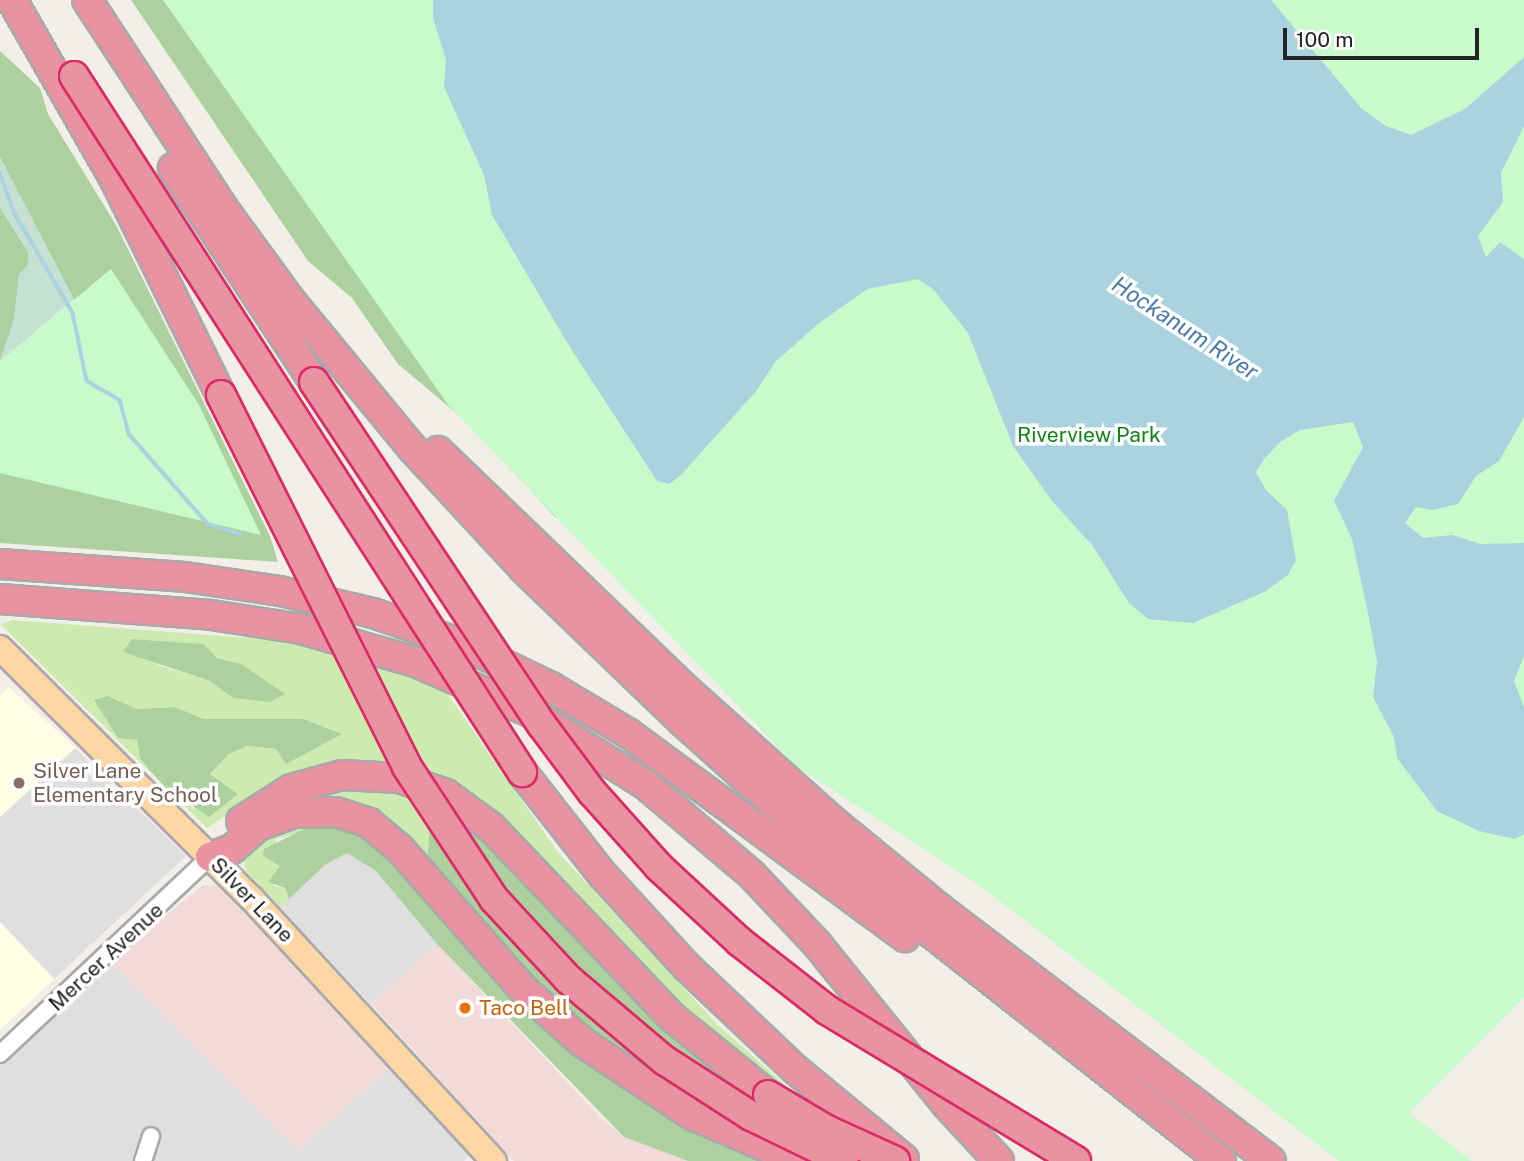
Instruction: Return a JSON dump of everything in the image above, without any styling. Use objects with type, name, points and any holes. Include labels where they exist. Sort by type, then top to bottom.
[{"type":"highway","points":[[12,0],[522,772],[656,935],[746,1025],[831,1101],[906,1161]]},
{"type":"highway","points":[[26,0],[387,729],[473,871],[542,954],[635,1038],[739,1109],[844,1161]]},
{"type":"highway","points":[[79,0],[181,181],[542,725],[597,797],[660,867],[740,942],[827,1010],[1076,1161]]},
{"type":"highway","points":[[87,0],[216,198],[290,300],[462,503],[683,722],[906,915],[1213,1154]]},
{"type":"highway","points":[[290,300],[351,356],[492,504],[762,759],[922,894],[1271,1161]]},
{"type":"highway","points":[[0,564],[186,577],[280,590],[416,626],[508,665],[644,744],[1097,1081],[1213,1154]]},
{"type":"highway","points":[[0,599],[211,615],[301,629],[415,663],[530,712],[646,785],[752,875],[817,944],[946,1104],[999,1161]]},
{"type":"highway","points":[[210,858],[221,837],[251,813],[309,782],[369,775],[439,791],[491,827],[672,1017],[768,1095],[827,1130],[895,1161]]},
{"type":"highway","points":[[210,858],[232,849],[258,826],[284,816],[326,811],[369,823],[400,849],[502,967],[561,1025],[653,1093],[744,1140],[799,1161]]},
{"type":"highway","points":[[1181,1091],[1220,1112],[1288,1161]]},
{"type":"highway","points":[[831,1101],[885,1161]]},
{"type":"main road","name":"Silver Lane","points":[[0,649],[210,858],[488,1159]]},
{"type":"street","name":"Mercer Avenue","points":[[0,1054],[210,858]]},
{"type":"street","points":[[143,1161],[151,1136]]},
{"type":"shaded area","points":[[0,157],[74,299],[0,362],[14,320],[19,275],[28,265],[28,252],[0,207]]},
{"type":"shaded area","name":"Silver Lane Elementary School","points":[[9,687],[75,748],[0,817],[0,695]]},
{"type":"shaded area","points":[[75,748],[186,856],[54,979],[0,922],[0,817]]},
{"type":"shaded area","points":[[347,853],[376,871],[437,944],[371,1004],[279,908],[325,865]]},
{"type":"shaded area","points":[[203,885],[218,886],[395,1063],[297,1151],[110,962]]},
{"type":"shaded area","points":[[0,922],[54,979],[0,1030]]},
{"type":"shaded area","points":[[437,944],[600,1117],[624,1137],[688,1161],[514,1161],[371,1004]]},
{"type":"shaded area","points":[[110,962],[297,1151],[395,1063],[475,1150],[464,1161],[0,1161],[0,1066]]},
{"type":"green space","points":[[131,0],[281,0],[564,522],[555,517],[474,428],[398,364],[352,298],[308,261]]},
{"type":"green space","name":"Riverview Park","points":[[163,0],[1524,0],[1524,997],[1409,1113],[1472,1161],[1339,1161],[980,886],[796,766],[449,406]]},
{"type":"green space","points":[[0,51],[40,88],[48,114],[116,225],[270,536],[278,562],[0,543],[0,379],[113,378],[0,157]]},
{"type":"green space","points":[[0,207],[28,252],[28,265],[19,275],[14,320],[0,362]]},
{"type":"green space","points":[[111,269],[199,405],[261,535],[0,473],[0,361]]},
{"type":"green space","points":[[13,620],[276,640],[339,654],[397,771],[294,778],[257,794],[207,828],[0,624]],"holes":[[[132,639],[204,644],[217,658],[241,664],[233,698],[210,681],[158,665]],[[108,696],[137,709],[175,707],[204,719],[303,719],[286,764],[277,749],[247,746],[229,754],[210,774],[238,794],[194,809],[140,760],[137,740]]]},
{"type":"green space","points":[[132,639],[204,644],[217,658],[241,664],[285,694],[270,702],[233,698],[210,681],[123,652]]},
{"type":"green space","points":[[363,661],[445,690],[557,851],[718,1025],[821,1117],[773,1088],[422,775]]},
{"type":"green space","points":[[108,696],[137,709],[175,707],[204,719],[303,719],[342,734],[286,764],[276,749],[247,746],[229,754],[210,774],[238,794],[209,817],[166,788],[140,759],[137,740],[118,738],[94,700]]},
{"type":"green space","points":[[319,787],[408,790],[430,826],[427,860],[323,800]]},
{"type":"green space","points":[[452,808],[834,1147],[752,1107],[618,1014],[477,861]]},
{"type":"green space","points":[[324,819],[367,830],[505,983],[771,1161],[688,1161],[624,1137],[437,944],[376,871],[347,853],[325,865],[289,899],[285,888],[268,882],[280,866],[263,856],[264,849]]},
{"type":"green space","points":[[325,819],[310,830],[276,839],[280,866],[273,886],[285,888],[289,899],[280,907],[246,871],[243,857],[263,832]]},
{"type":"green space","points":[[430,826],[672,1079],[651,1074],[554,1006],[427,860]]},
{"type":"water","name":"Hockanum River","points":[[433,0],[1271,0],[1361,108],[1386,126],[1411,135],[1465,109],[1524,57],[1524,126],[1501,173],[1503,202],[1478,236],[1486,257],[1500,242],[1524,259],[1524,417],[1499,461],[1476,476],[1458,504],[1433,510],[1416,507],[1405,523],[1423,538],[1452,535],[1481,544],[1524,543],[1524,656],[1514,681],[1524,707],[1524,834],[1515,839],[1479,831],[1437,811],[1397,758],[1394,737],[1373,697],[1377,662],[1369,618],[1352,539],[1334,501],[1363,447],[1353,422],[1300,430],[1280,442],[1264,459],[1256,472],[1266,490],[1287,510],[1296,560],[1288,575],[1264,592],[1193,623],[1148,619],[1129,603],[1092,545],[1052,501],[1013,446],[968,333],[933,289],[918,279],[867,289],[818,324],[775,362],[757,390],[681,475],[669,484],[657,481],[568,344],[492,215],[484,175],[444,87],[446,60],[433,18]]},
{"type":"waterway","points":[[0,173],[14,212],[73,313],[87,381],[120,400],[129,434],[208,524],[240,534]]},
{"type":"place","name":"Silver Lane Elementary School","points":[[19,783]]},
{"type":"place","name":"Taco Bell","points":[[465,1008]]}]
